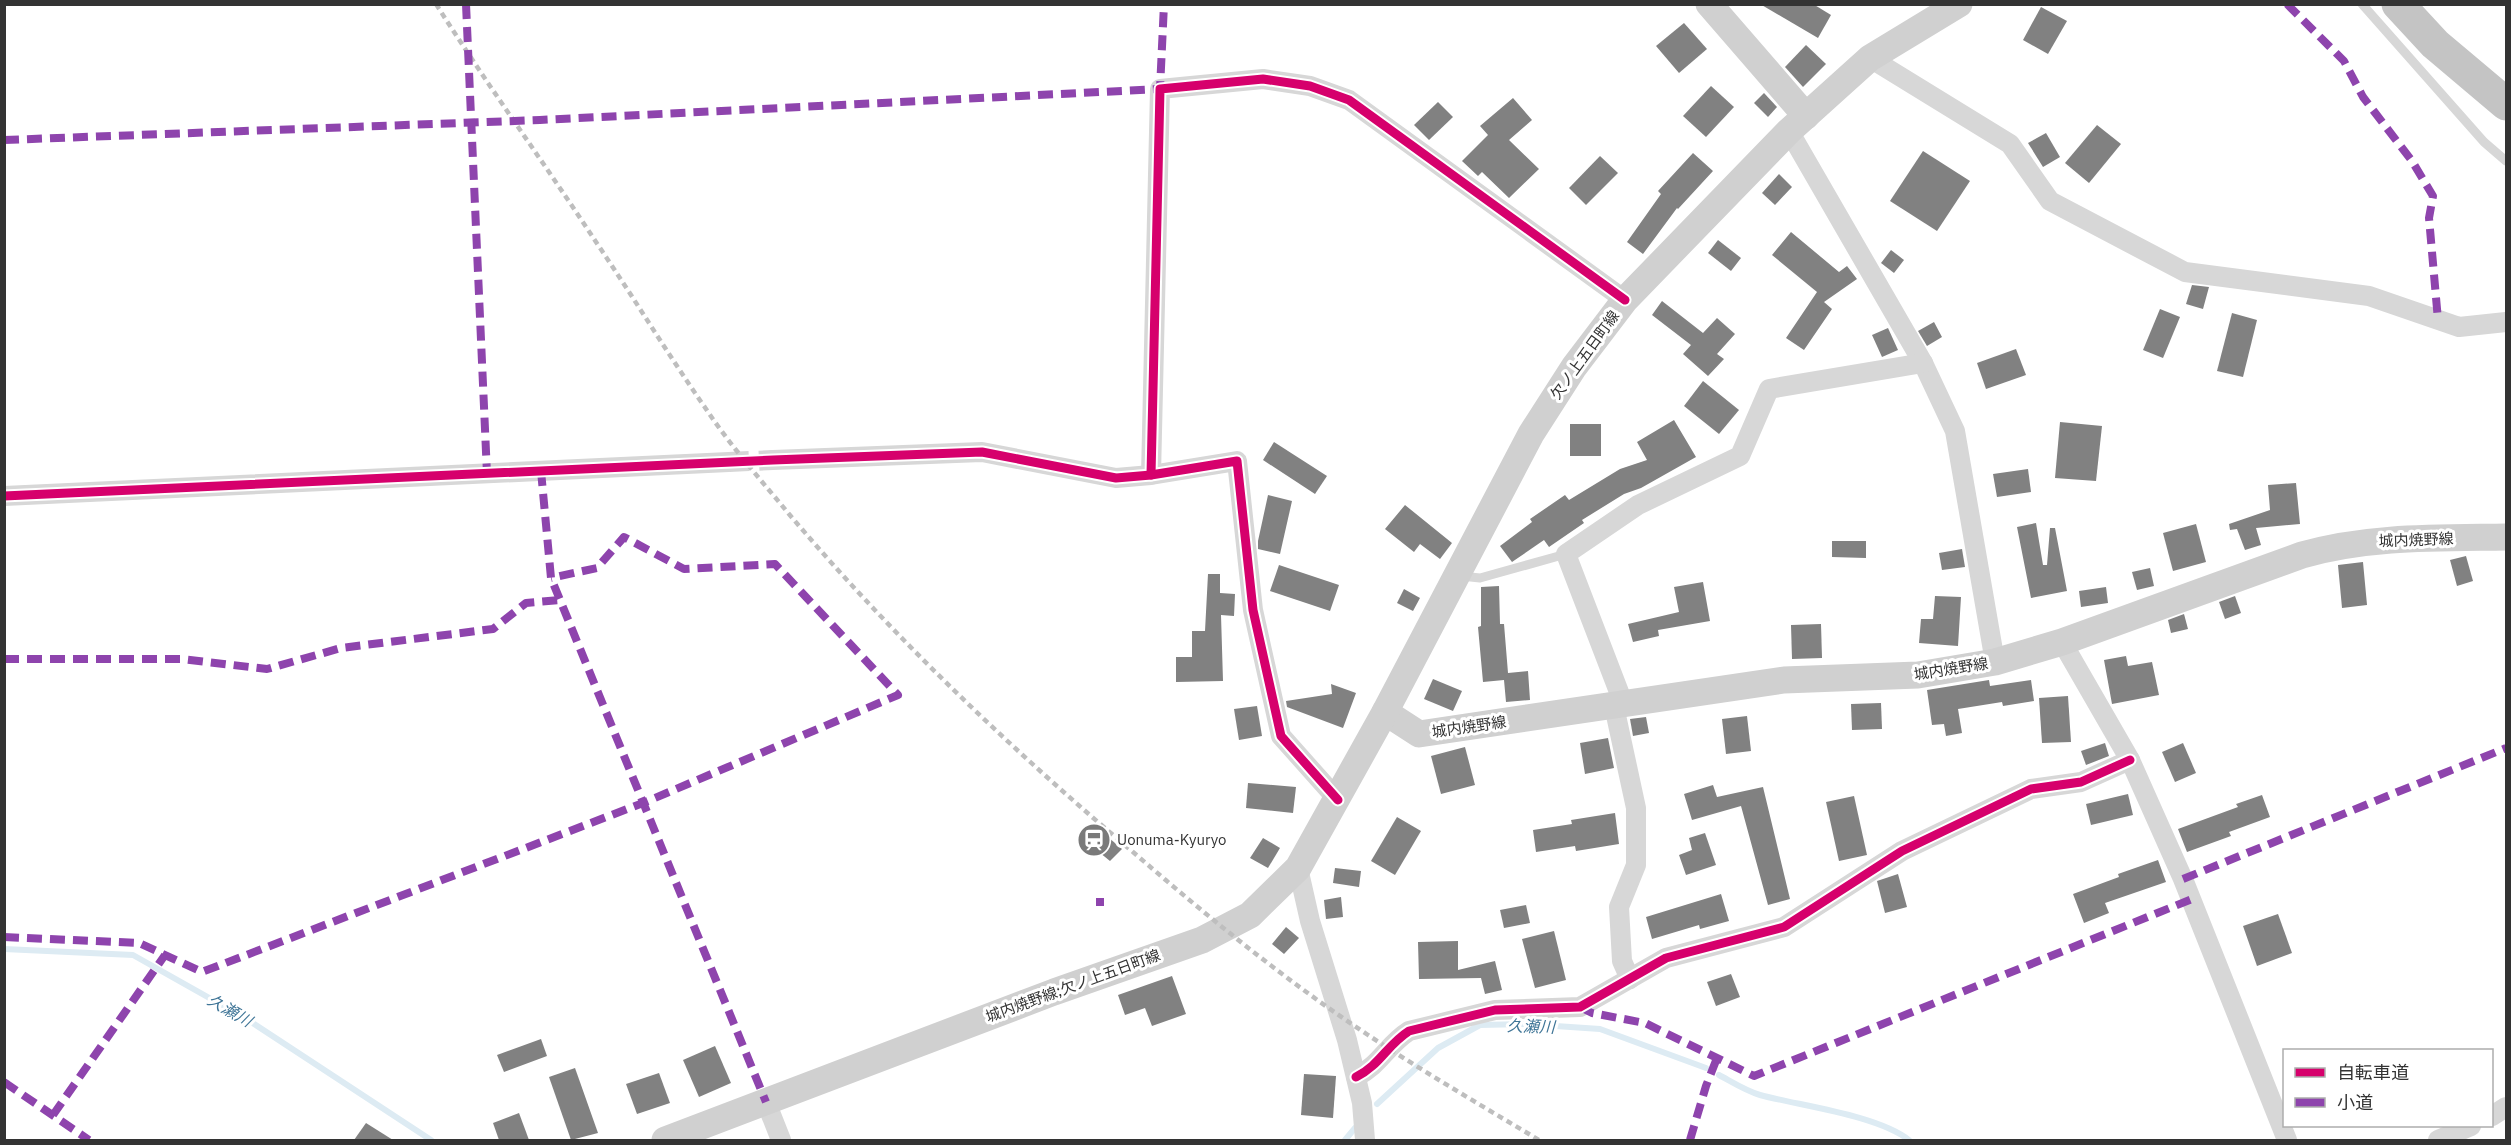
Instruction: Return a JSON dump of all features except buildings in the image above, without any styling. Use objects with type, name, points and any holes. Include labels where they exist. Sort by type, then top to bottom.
[{"type":"highway","points":[[2398,4],[2435,44],[2506,104]]},
{"type":"main road","points":[[1708,4],[1798,123]]},
{"type":"main road","name":"欠ノ上五日町線","points":[[1385,712],[1531,434],[1574,367],[1625,300],[1798,123],[1870,58],[1959,4]]},
{"type":"main road","name":"城内焼野線","points":[[1385,712],[1419,734],[1784,680],[1918,675],[1995,662],[2062,642],[2302,555],[2334,546],[2388,539],[2506,537]]},
{"type":"main road","name":"城内焼野線;欠ノ上五日町線","points":[[665,1140],[1054,992],[1202,940],[1250,915],[1298,868],[1338,800],[1385,712]]},
{"type":"street","points":[[1870,58],[2010,144],[2050,201],[2185,272],[2369,296],[2459,327],[2506,322]]},
{"type":"street","points":[[1151,475],[1160,89],[1263,79],[1310,86],[1349,100],[1625,300]]},
{"type":"street","points":[[1798,123],[1923,363],[1955,430],[1995,662]]},
{"type":"street","points":[[1630,979],[1622,961],[1619,907],[1636,865],[1636,808],[1619,705],[1566,554],[1638,505],[1740,456],[1769,389],[1923,363]]},
{"type":"street","points":[[773,460],[982,452],[1116,478],[1151,475],[1237,461],[1253,610],[1281,736],[1338,800]]},
{"type":"street","points":[[4,496],[729,462]]},
{"type":"street","points":[[2062,642],[2130,760],[2192,899],[2286,1140]]},
{"type":"street","points":[[1356,1077],[1371,1070],[1397,1039],[1409,1031],[1494,1010],[1580,1007],[1666,958],[1784,927],[1902,851],[2031,789],[2081,782],[2130,760]]},
{"type":"street","points":[[1298,868],[1310,921],[1347,1040],[1362,1103],[1365,1140]]},
{"type":"street","points":[[766,1101],[781,1140]]},
{"type":"street","points":[[2493,1115],[2506,1107]]},
{"type":"street","points":[[2438,1140],[2467,1127]]},
{"type":"lane","points":[[2362,4],[2484,142],[2506,161]]},
{"type":"lane","points":[[1458,576],[1480,578],[1566,554]]},
{"type":"waterway","name":"久瀬川","points":[[4,949],[133,955],[245,1018],[431,1140]]},
{"type":"waterway","name":"久瀬川","points":[[1377,1104],[1438,1048],[1480,1025],[1526,1024],[1600,1029],[1706,1068]]},
{"type":"waterway","name":"久瀬川","points":[[1719,1075],[1755,1093],[1859,1118],[1895,1131],[1909,1140]]},
{"type":"waterway","name":"久瀬川","points":[[1345,1140],[1355,1128]]},
{"type":"tunnel","points":[[729,462],[773,460]]},
{"type":"railway","points":[[436,4],[724,434],[829,560],[911,648],[1042,773],[1218,924],[1368,1035],[1539,1140]]},
{"type":"marked path","points":[[466,4],[487,474]]},
{"type":"marked path","points":[[4,140],[540,120],[1160,89],[1164,4]]},
{"type":"marked path","points":[[2287,4],[2344,61],[2363,97],[2412,161],[2433,196],[2429,218],[2438,320]]},
{"type":"marked path","points":[[541,471],[551,578],[766,1102]]},
{"type":"marked path","points":[[4,937],[139,943],[202,972],[643,803],[898,695],[775,564],[684,569],[624,537],[597,568],[551,578]]},
{"type":"marked path","points":[[4,659],[181,659],[267,669],[341,648],[493,629],[526,603],[561,600]]},
{"type":"marked path","points":[[2183,879],[2506,748]]},
{"type":"marked path","points":[[1100,898],[1100,906]]},
{"type":"marked path","points":[[1580,1007],[1592,1013],[1645,1023],[1754,1076],[2192,899]]},
{"type":"marked path","points":[[53,1115],[165,955]]},
{"type":"marked path","points":[[1690,1140],[1717,1058]]},
{"type":"marked path","points":[[4,1082],[89,1140]]},
{"type":"cycle path","points":[[1151,475],[1160,89],[1263,79],[1310,86],[1349,100],[1625,300]]},
{"type":"cycle path","points":[[4,496],[982,452],[1116,478],[1151,475],[1237,461],[1253,610],[1281,736],[1338,800]]},
{"type":"cycle path","points":[[1356,1077],[1371,1067],[1409,1031],[1495,1010],[1580,1007],[1666,958],[1784,927],[1902,851],[2031,789],[2081,782],[2130,760]]},
{"type":"place","name":"Uonuma-Kyuryo","points":[[1094,840]]}]
